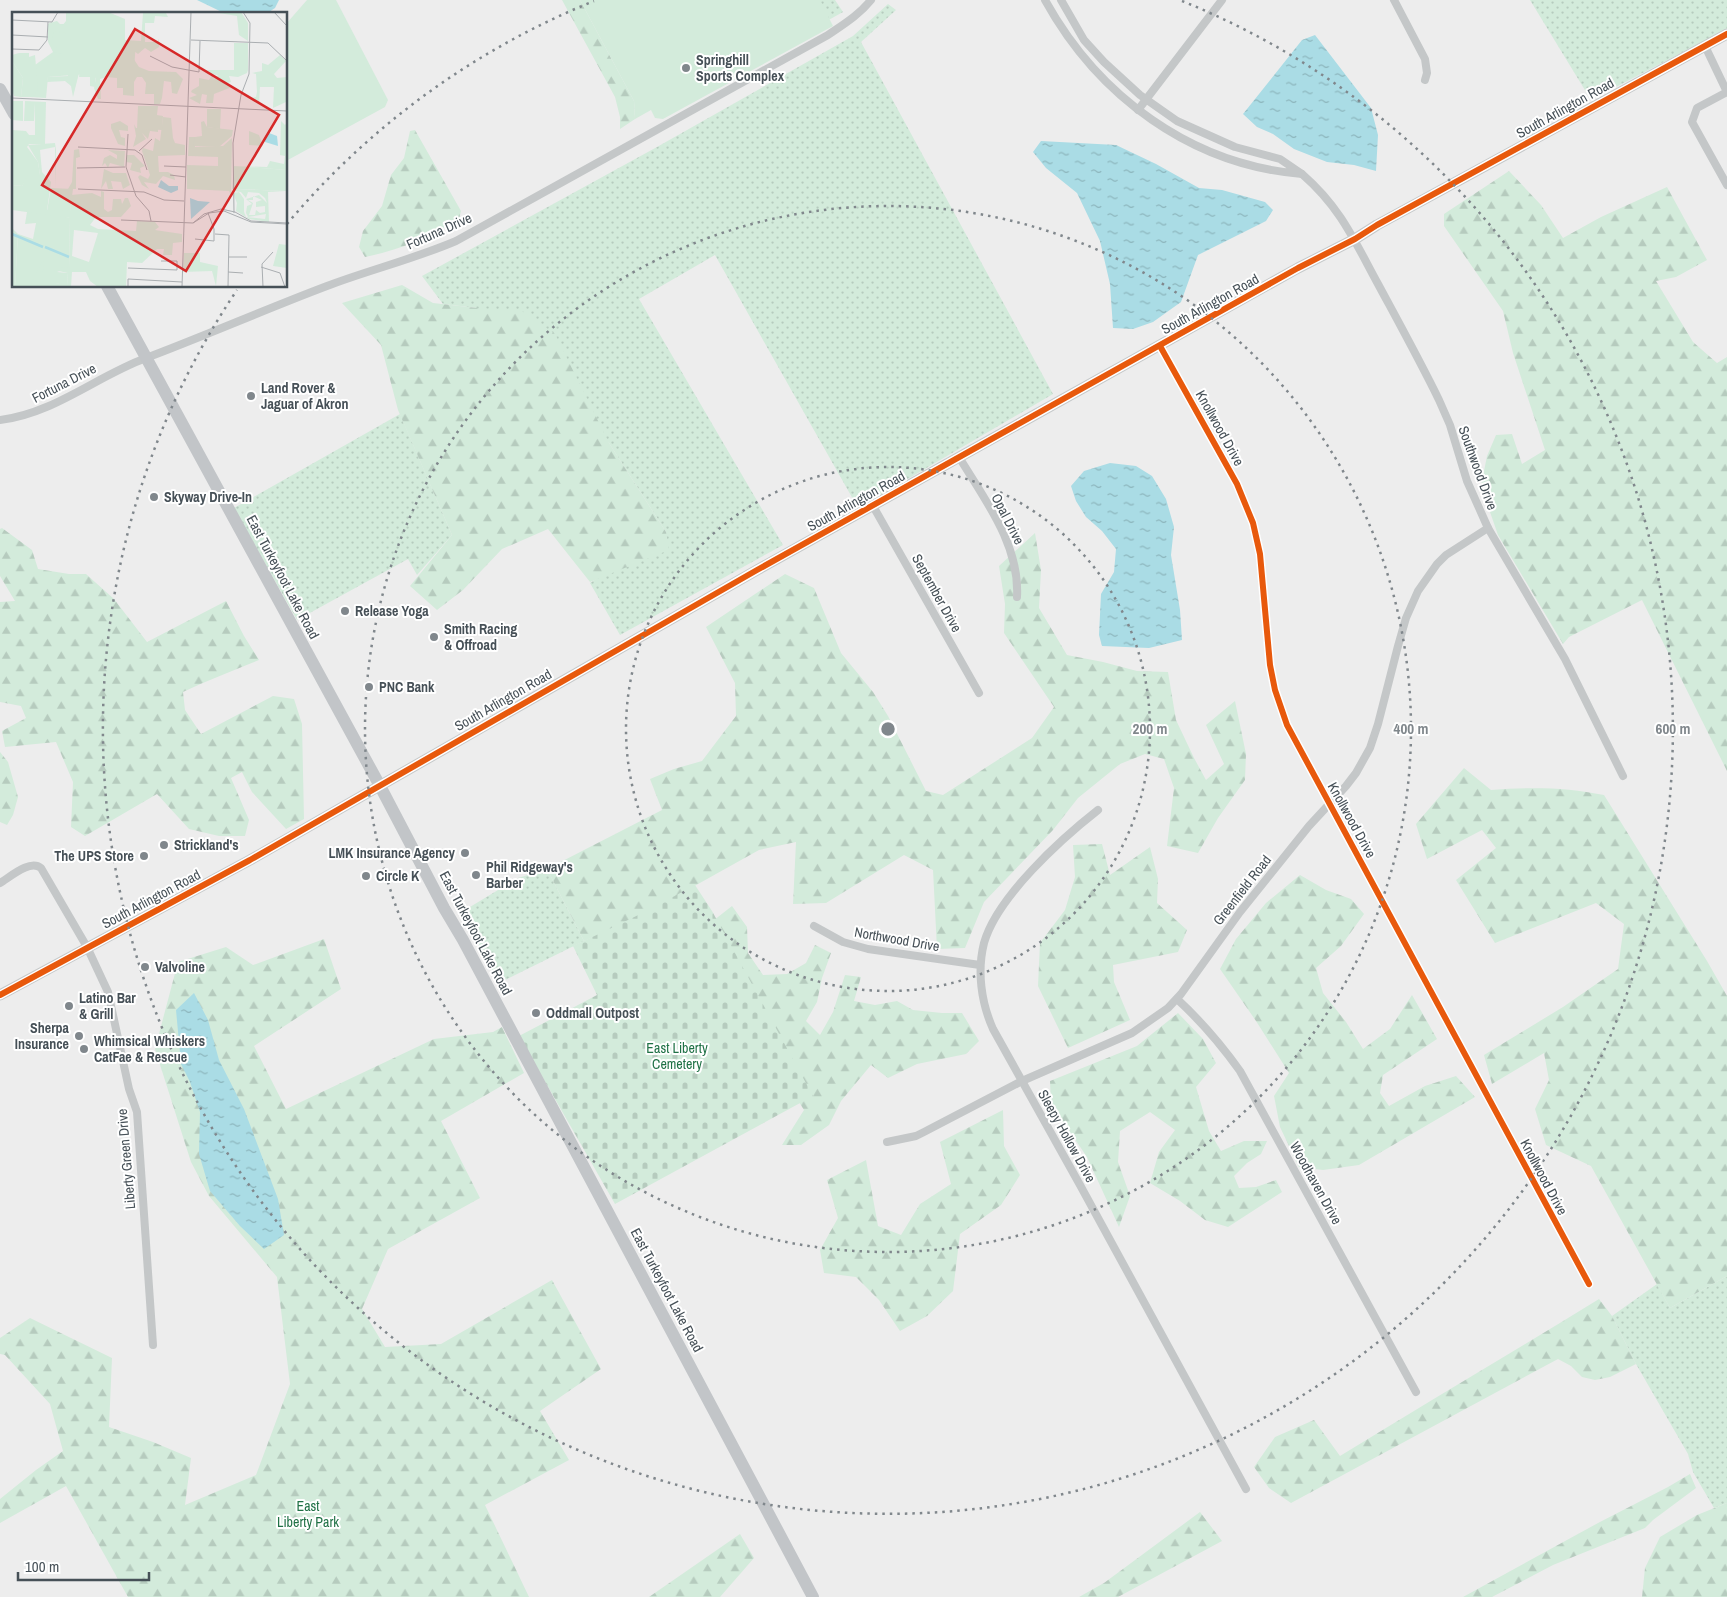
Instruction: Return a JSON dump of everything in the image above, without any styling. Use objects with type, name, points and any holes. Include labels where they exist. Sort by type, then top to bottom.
[{"type":"main road","name":"South Arlington Road","points":[[0,995],[250,860],[741,578],[874,506],[1298,268],[1355,239],[1377,225],[1727,34]]},
{"type":"main road","points":[[0,89],[12,110]]},
{"type":"main road","name":"East Turkeyfoot Lake Road","points":[[108,288],[463,940],[813,1597]]},
{"type":"street","name":"Fortuna Drive","points":[[0,420],[39,411],[88,384],[146,358],[302,296],[388,265],[425,254],[456,241],[828,35],[863,9],[871,0]]},
{"type":"street","points":[[1045,0],[1054,17],[1084,59],[1109,86],[1138,110],[1168,130],[1214,153],[1278,172],[1302,174]]},
{"type":"street","name":"Southwood Drive","points":[[1060,0],[1084,40],[1104,62],[1146,99],[1177,121],[1235,147],[1280,159],[1302,174],[1325,196],[1355,239],[1439,400],[1450,425],[1467,480],[1488,528],[1564,659],[1623,776]]},
{"type":"street","points":[[1138,110],[1222,0]]},
{"type":"street","points":[[1394,0],[1425,59],[1427,74],[1425,80]]},
{"type":"street","points":[[1705,46],[1727,92],[1697,108],[1692,122],[1727,185]]},
{"type":"street","name":"Knollwood Drive","points":[[1160,346],[1237,484],[1247,506],[1260,554],[1270,665],[1275,690],[1287,725],[1589,1284]]},
{"type":"street","name":"Opal Drive","points":[[960,457],[1009,546],[1017,574],[1017,597]]},
{"type":"street","name":"September Drive","points":[[874,506],[978,693]]},
{"type":"street","name":"Greenfield Road","points":[[887,1142],[916,1136],[1022,1080],[1110,1044],[1147,1024],[1177,999],[1240,912],[1328,804],[1346,786],[1362,762],[1370,748],[1406,618],[1418,591],[1437,564],[1446,555],[1488,528]]},
{"type":"street","points":[[1603,734],[1611,729]]},
{"type":"street","name":"Sleepy Hollow Drive","points":[[1098,810],[1058,844],[1018,886],[989,931],[984,942],[980,965],[982,993],[990,1023],[1246,1489]]},
{"type":"street","name":"Liberty Green Drive","points":[[0,883],[28,866],[39,865],[87,947],[108,992],[129,1089],[137,1112],[153,1346]]},
{"type":"street","name":"Northwood Drive","points":[[814,926],[843,942],[868,949],[980,965]]},
{"type":"street","name":"Woodhaven Drive","points":[[1177,999],[1203,1023],[1240,1071],[1416,1392]]},
{"type":"green space","points":[[307,0],[336,0],[388,100],[385,107],[288,160],[288,22]]},
{"type":"green space","points":[[562,0],[580,0],[634,101],[635,119],[620,129],[620,117],[615,97]]},
{"type":"green space","name":"Springhill Sports Complex","points":[[580,0],[820,0],[833,26],[663,119],[655,118],[651,110],[635,119],[634,101]]},
{"type":"green space","points":[[813,0],[835,0],[843,12],[825,22]]},
{"type":"green space","points":[[1530,0],[1727,0],[1727,29],[1591,100]]},
{"type":"green space","points":[[888,4],[896,10],[861,42],[1053,394],[858,508],[715,255],[639,299],[783,545],[620,635],[590,583],[666,532],[609,443],[477,308],[443,304],[422,276],[657,147],[853,36]]},
{"type":"green space","points":[[415,130],[461,211],[459,219],[414,242],[391,251],[365,257],[359,247],[363,231],[382,206],[391,175],[404,158],[410,131]]},
{"type":"green space","points":[[1509,171],[1541,205],[1563,238],[1601,217],[1667,187],[1707,260],[1676,277],[1656,281],[1693,342],[1717,363],[1727,357],[1727,771],[1642,600],[1569,637],[1563,644],[1498,535],[1481,486],[1487,456],[1496,435],[1512,434],[1522,464],[1545,450],[1513,353],[1503,311],[1444,226],[1444,214]]},
{"type":"green space","points":[[402,285],[433,303],[522,311],[555,334],[609,443],[666,532],[669,550],[590,582],[548,529],[502,549],[463,590],[437,610],[410,586],[452,535],[398,410],[381,345],[342,303]]},
{"type":"green space","points":[[400,414],[452,535],[417,575],[408,559],[297,620],[234,508]]},
{"type":"green space","points":[[2,528],[32,550],[38,569],[69,574],[86,574],[114,599],[147,642],[226,601],[259,660],[183,692],[185,710],[201,734],[273,696],[294,699],[302,724],[304,819],[286,829],[252,792],[242,772],[231,778],[249,820],[245,836],[219,836],[189,829],[157,794],[85,836],[71,827],[73,782],[56,742],[5,747],[2,731],[26,718],[21,706],[0,702],[0,602],[15,601],[0,576],[0,529]]},
{"type":"green space","points":[[1035,533],[1041,570],[1039,608],[1067,655],[1137,671],[1168,672],[1176,720],[1206,780],[1224,764],[1206,725],[1235,701],[1246,754],[1245,780],[1218,818],[1198,853],[1167,846],[1174,788],[1164,759],[1145,754],[1120,764],[1078,798],[1053,830],[984,902],[965,948],[937,949],[933,870],[904,855],[826,903],[793,904],[796,842],[759,850],[664,903],[584,941],[547,869],[662,810],[650,779],[674,769],[702,761],[736,716],[735,683],[706,627],[785,574],[814,588],[841,653],[873,692],[888,716],[926,791],[943,795],[1032,738],[1054,707],[1004,633],[1005,604],[999,566]]},
{"type":"green space","points":[[0,752],[8,762],[18,797],[13,815],[7,825],[0,822]]},
{"type":"green space","points":[[1464,768],[1491,790],[1548,788],[1604,795],[1727,996],[1727,1276],[1670,1308],[1591,1166],[1546,1145],[1535,1109],[1549,1080],[1544,1053],[1492,1084],[1484,1055],[1563,1007],[1618,969],[1624,924],[1596,903],[1495,943],[1456,880],[1496,848],[1482,830],[1427,859],[1416,824]]},
{"type":"green space","points":[[1102,844],[1110,875],[1150,847],[1158,879],[1157,903],[1187,930],[1178,952],[1113,965],[1114,982],[1130,1020],[1068,1048],[1038,986],[1040,943],[1065,910],[1075,877],[1073,845]]},
{"type":"green space","points":[[547,869],[584,941],[499,983],[480,948],[465,910],[518,878]]},
{"type":"green space","points":[[1300,875],[1326,890],[1351,899],[1364,914],[1341,946],[1316,968],[1323,993],[1346,1022],[1363,1049],[1390,1029],[1412,995],[1437,1039],[1383,1075],[1380,1093],[1389,1106],[1425,1086],[1456,1076],[1475,1097],[1359,1165],[1323,1170],[1299,1167],[1280,1127],[1274,1096],[1289,1073],[1220,969],[1236,939],[1266,903]]},
{"type":"green space","name":"East Liberty Cemetery","points":[[695,885],[712,911],[813,1096],[615,1204],[519,1036],[597,995],[573,946],[635,917]]},
{"type":"green space","points":[[732,906],[747,927],[748,953],[763,975],[787,974],[806,963],[815,945],[831,953],[822,978],[817,1002],[806,1021],[820,1035],[833,1012],[845,975],[861,977],[854,1001],[875,1005],[897,1001],[913,1010],[962,1013],[979,1041],[966,1054],[917,1064],[888,1078],[871,1065],[841,1101],[829,1125],[801,1145],[782,1145],[804,1110],[794,1094],[709,924]]},
{"type":"green space","name":"East Liberty Park","points":[[324,939],[341,989],[254,1046],[286,1109],[434,1039],[493,1032],[502,1027],[524,1073],[441,1121],[480,1198],[388,1249],[362,1309],[385,1347],[441,1344],[552,1280],[601,1369],[540,1411],[569,1460],[485,1505],[529,1597],[128,1597],[66,1486],[0,1523],[0,1499],[63,1451],[50,1404],[5,1355],[0,1354],[0,1338],[30,1318],[112,1358],[109,1427],[153,1442],[191,1458],[185,1505],[256,1475],[290,1384],[277,1277],[209,1196],[191,1162],[155,1049],[178,962],[226,947],[253,965]]},
{"type":"green space","points":[[1178,1013],[1203,1039],[1216,1063],[1196,1087],[1209,1131],[1221,1151],[1244,1141],[1267,1141],[1261,1154],[1247,1163],[1234,1176],[1239,1188],[1256,1187],[1276,1180],[1282,1192],[1228,1227],[1205,1220],[1180,1201],[1150,1183],[1159,1152],[1175,1130],[1150,1112],[1120,1131],[1118,1162],[1130,1196],[1119,1227],[1087,1157],[1051,1104],[1050,1081],[1137,1046]]},
{"type":"green space","points":[[1003,1110],[1004,1146],[1020,1175],[1001,1205],[960,1234],[953,1291],[927,1316],[900,1331],[879,1300],[856,1277],[824,1273],[820,1250],[838,1218],[827,1180],[866,1160],[878,1226],[901,1235],[920,1204],[951,1184],[940,1142]]},
{"type":"green space","points":[[1727,1276],[1727,1503],[1714,1508],[1693,1472],[1688,1454],[1636,1364],[1612,1316],[1657,1284],[1670,1308]]},
{"type":"green space","points":[[1599,1299],[1612,1316],[1636,1364],[1610,1377],[1595,1380],[1582,1377],[1571,1366],[1558,1359],[1291,1503],[1269,1488],[1254,1467],[1275,1437],[1314,1420],[1340,1456]]},
{"type":"green space","points":[[1690,1474],[1696,1488],[1645,1528],[1553,1565],[1492,1597],[1463,1597],[1668,1487]]},
{"type":"green space","points":[[1727,1503],[1727,1597],[1642,1597],[1645,1568],[1660,1537],[1697,1515]]},
{"type":"green space","points":[[1200,1512],[1222,1541],[1118,1597],[1079,1597],[1104,1583]]},
{"type":"green space","points":[[740,1534],[754,1558],[720,1597],[649,1597]]},
{"type":"water","points":[[197,0],[279,0],[275,8],[269,12],[222,12]]},
{"type":"water","points":[[1315,35],[1371,108],[1378,135],[1376,171],[1354,165],[1327,162],[1294,149],[1273,134],[1257,127],[1243,114],[1302,40]]},
{"type":"water","points":[[1041,141],[1116,145],[1156,164],[1199,188],[1222,190],[1265,202],[1273,210],[1266,221],[1198,255],[1181,302],[1153,322],[1133,329],[1113,328],[1110,284],[1100,241],[1077,193],[1046,168],[1033,152]]},
{"type":"water","points":[[1110,463],[1136,466],[1152,476],[1166,499],[1174,527],[1171,555],[1180,610],[1182,640],[1149,648],[1102,646],[1099,635],[1101,594],[1114,572],[1116,549],[1102,531],[1086,517],[1076,501],[1071,486],[1084,471]]},
{"type":"water","points":[[194,993],[208,1020],[219,1060],[244,1109],[278,1199],[284,1235],[264,1249],[240,1226],[210,1191],[199,1154],[200,1112],[190,1082],[181,1064],[176,1010]]},
{"type":"cycle path","points":[[0,995],[250,860],[757,570],[1298,268],[1355,239],[1377,225],[1727,34]]},
{"type":"cycle path","points":[[1160,346],[1237,484],[1253,523],[1260,554],[1270,665],[1275,690],[1287,725],[1589,1284]]},
{"type":"place","name":"Springhill Sports Complex","points":[[686,68]]},
{"type":"place","name":"Land Rover & Jaguar of Akron","points":[[251,396]]},
{"type":"place","name":"Skyway Drive-In","points":[[154,497]]},
{"type":"place","name":"Release Yoga","points":[[345,611]]},
{"type":"place","name":"Smith Racing & Offroad","points":[[434,637]]},
{"type":"place","name":"PNC Bank","points":[[369,687]]},
{"type":"place","name":"Strickland's","points":[[164,845]]},
{"type":"place","name":"LMK Insurance Agency","points":[[465,853]]},
{"type":"place","name":"The UPS Store","points":[[144,856]]},
{"type":"place","name":"Phil Ridgeway's Barber","points":[[476,875]]},
{"type":"place","name":"Circle K","points":[[366,876]]},
{"type":"place","name":"Valvoline","points":[[145,967]]},
{"type":"place","name":"Latino Bar & Grill","points":[[69,1006]]},
{"type":"place","name":"Oddmall Outpost","points":[[536,1013]]},
{"type":"place","name":"Sherpa Insurance","points":[[79,1036]]},
{"type":"place","name":"Whimsical Whiskers CatFae & Rescue","points":[[84,1049]]}]
